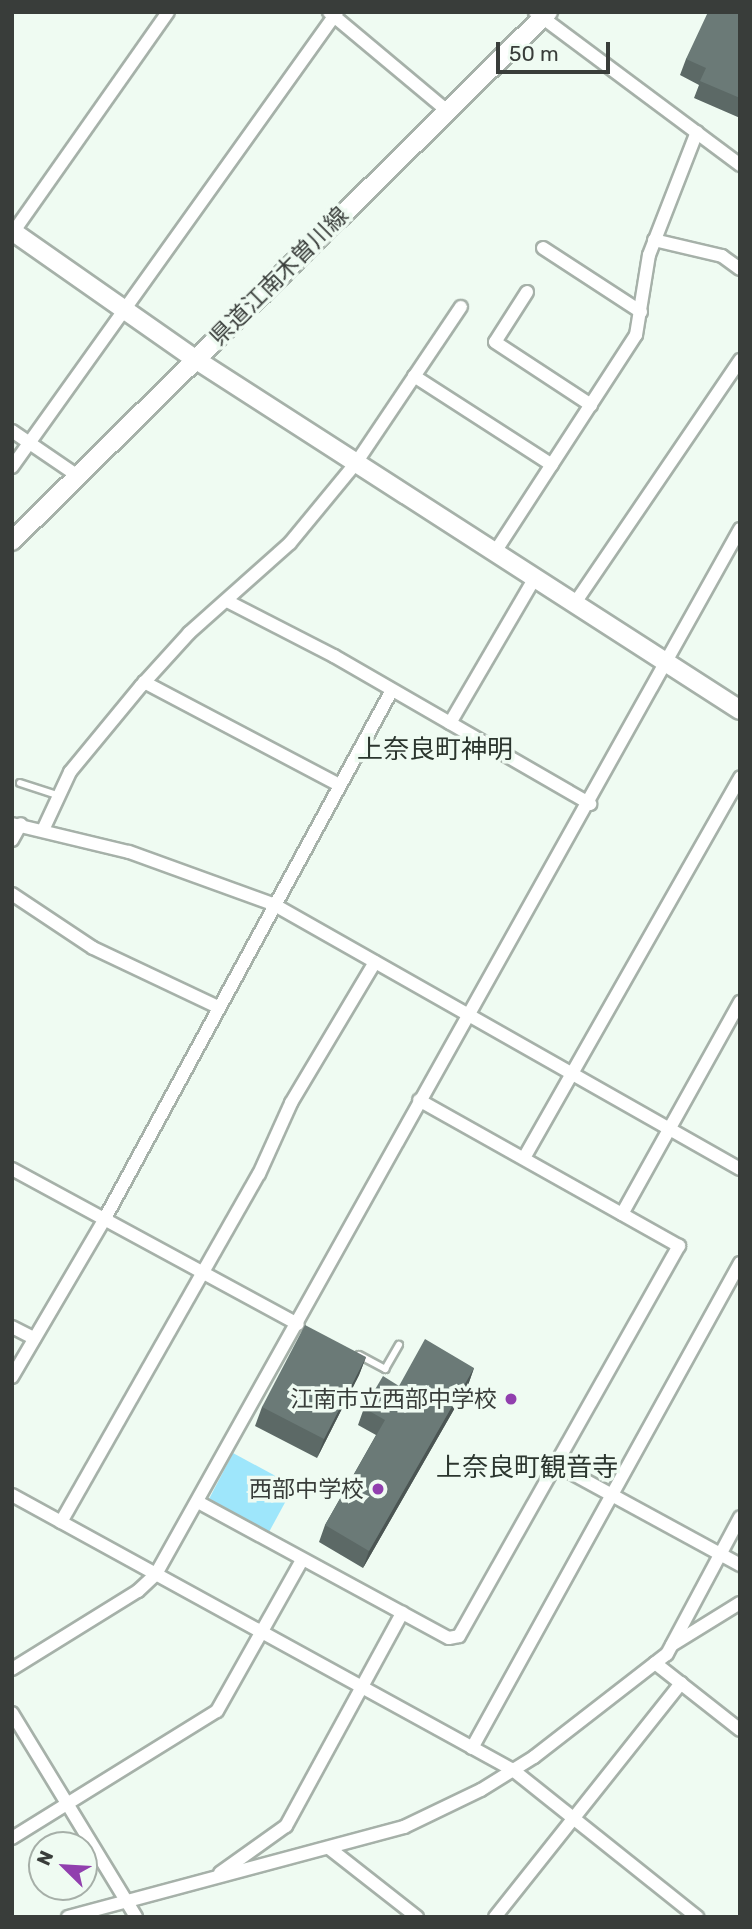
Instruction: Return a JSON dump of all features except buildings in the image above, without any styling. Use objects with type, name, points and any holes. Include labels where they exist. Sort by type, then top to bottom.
[{"type":"street","points":[[168,12],[13,232],[195,359],[740,710]]},
{"type":"street","points":[[12,467],[333,13],[446,110]]},
{"type":"street","points":[[541,14],[740,165]]},
{"type":"street","name":"県道江南木曽川線","points":[[12,541],[541,14]]},
{"type":"street","points":[[495,552],[636,335],[654,240],[697,132]]},
{"type":"street","points":[[654,240],[722,256],[740,269]]},
{"type":"street","points":[[543,248],[642,312]]},
{"type":"street","points":[[527,292],[495,342],[591,405]]},
{"type":"street","points":[[43,830],[70,772],[144,682],[189,633],[290,543],[356,463],[461,307]]},
{"type":"street","points":[[575,603],[740,360]]},
{"type":"street","points":[[414,376],[552,465]]},
{"type":"street","points":[[12,431],[78,476]]},
{"type":"street","points":[[12,1668],[138,1591],[156,1574],[298,1324],[419,1100],[472,1017],[740,529]]},
{"type":"street","points":[[450,723],[534,579]]},
{"type":"street","points":[[227,601],[392,690],[590,804]]},
{"type":"street","points":[[144,682],[340,785]]},
{"type":"street","points":[[12,1377],[104,1220],[273,904],[392,690]]},
{"type":"street","points":[[524,1158],[740,778]]},
{"type":"street","points":[[12,840],[17,824],[43,830],[129,852],[273,904],[740,1168]]},
{"type":"street","points":[[12,894],[93,948],[218,1007]]},
{"type":"street","points":[[61,1522],[259,1174],[291,1104],[375,962]]},
{"type":"street","points":[[622,1214],[740,1002]]},
{"type":"street","points":[[198,1502],[449,1638],[459,1636],[679,1246],[419,1100]]},
{"type":"street","points":[[12,1169],[298,1324]]},
{"type":"street","points":[[472,1748],[740,1263]]},
{"type":"street","points":[[12,1327],[34,1338]]},
{"type":"street","points":[[555,1464],[611,1497],[740,1565]]},
{"type":"street","points":[[12,1495],[513,1770],[697,1917]]},
{"type":"street","points":[[68,1917],[122,1900],[329,1848],[450,1808],[513,1770],[655,1663],[671,1645],[740,1517]]},
{"type":"street","points":[[12,1838],[217,1711],[302,1560]]},
{"type":"street","points":[[671,1645],[740,1603]]},
{"type":"street","points":[[214,1877],[285,1826],[359,1685],[402,1613]]},
{"type":"street","points":[[655,1663],[740,1730]]},
{"type":"street","points":[[495,1917],[681,1683]]},
{"type":"street","points":[[12,1713],[122,1900],[136,1917]]},
{"type":"street","points":[[329,1848],[417,1917]]},
{"type":"lane","points":[[20,783],[59,795]]},
{"type":"lane","points":[[298,1324],[311,1330]]},
{"type":"lane","points":[[348,1349],[385,1368],[399,1345]]},
{"type":"water","points":[[233,1453],[294,1486],[269,1532],[209,1499]]},
{"type":"place","name":"江南市立西部中学校","points":[[511,1399]]},
{"type":"place","name":"西部中学校","points":[[378,1489]]},
{"type":"district","name":"上奈良町神明","points":[[435,750]]},
{"type":"district","name":"上奈良町観音寺","points":[[527,1468]]}]
